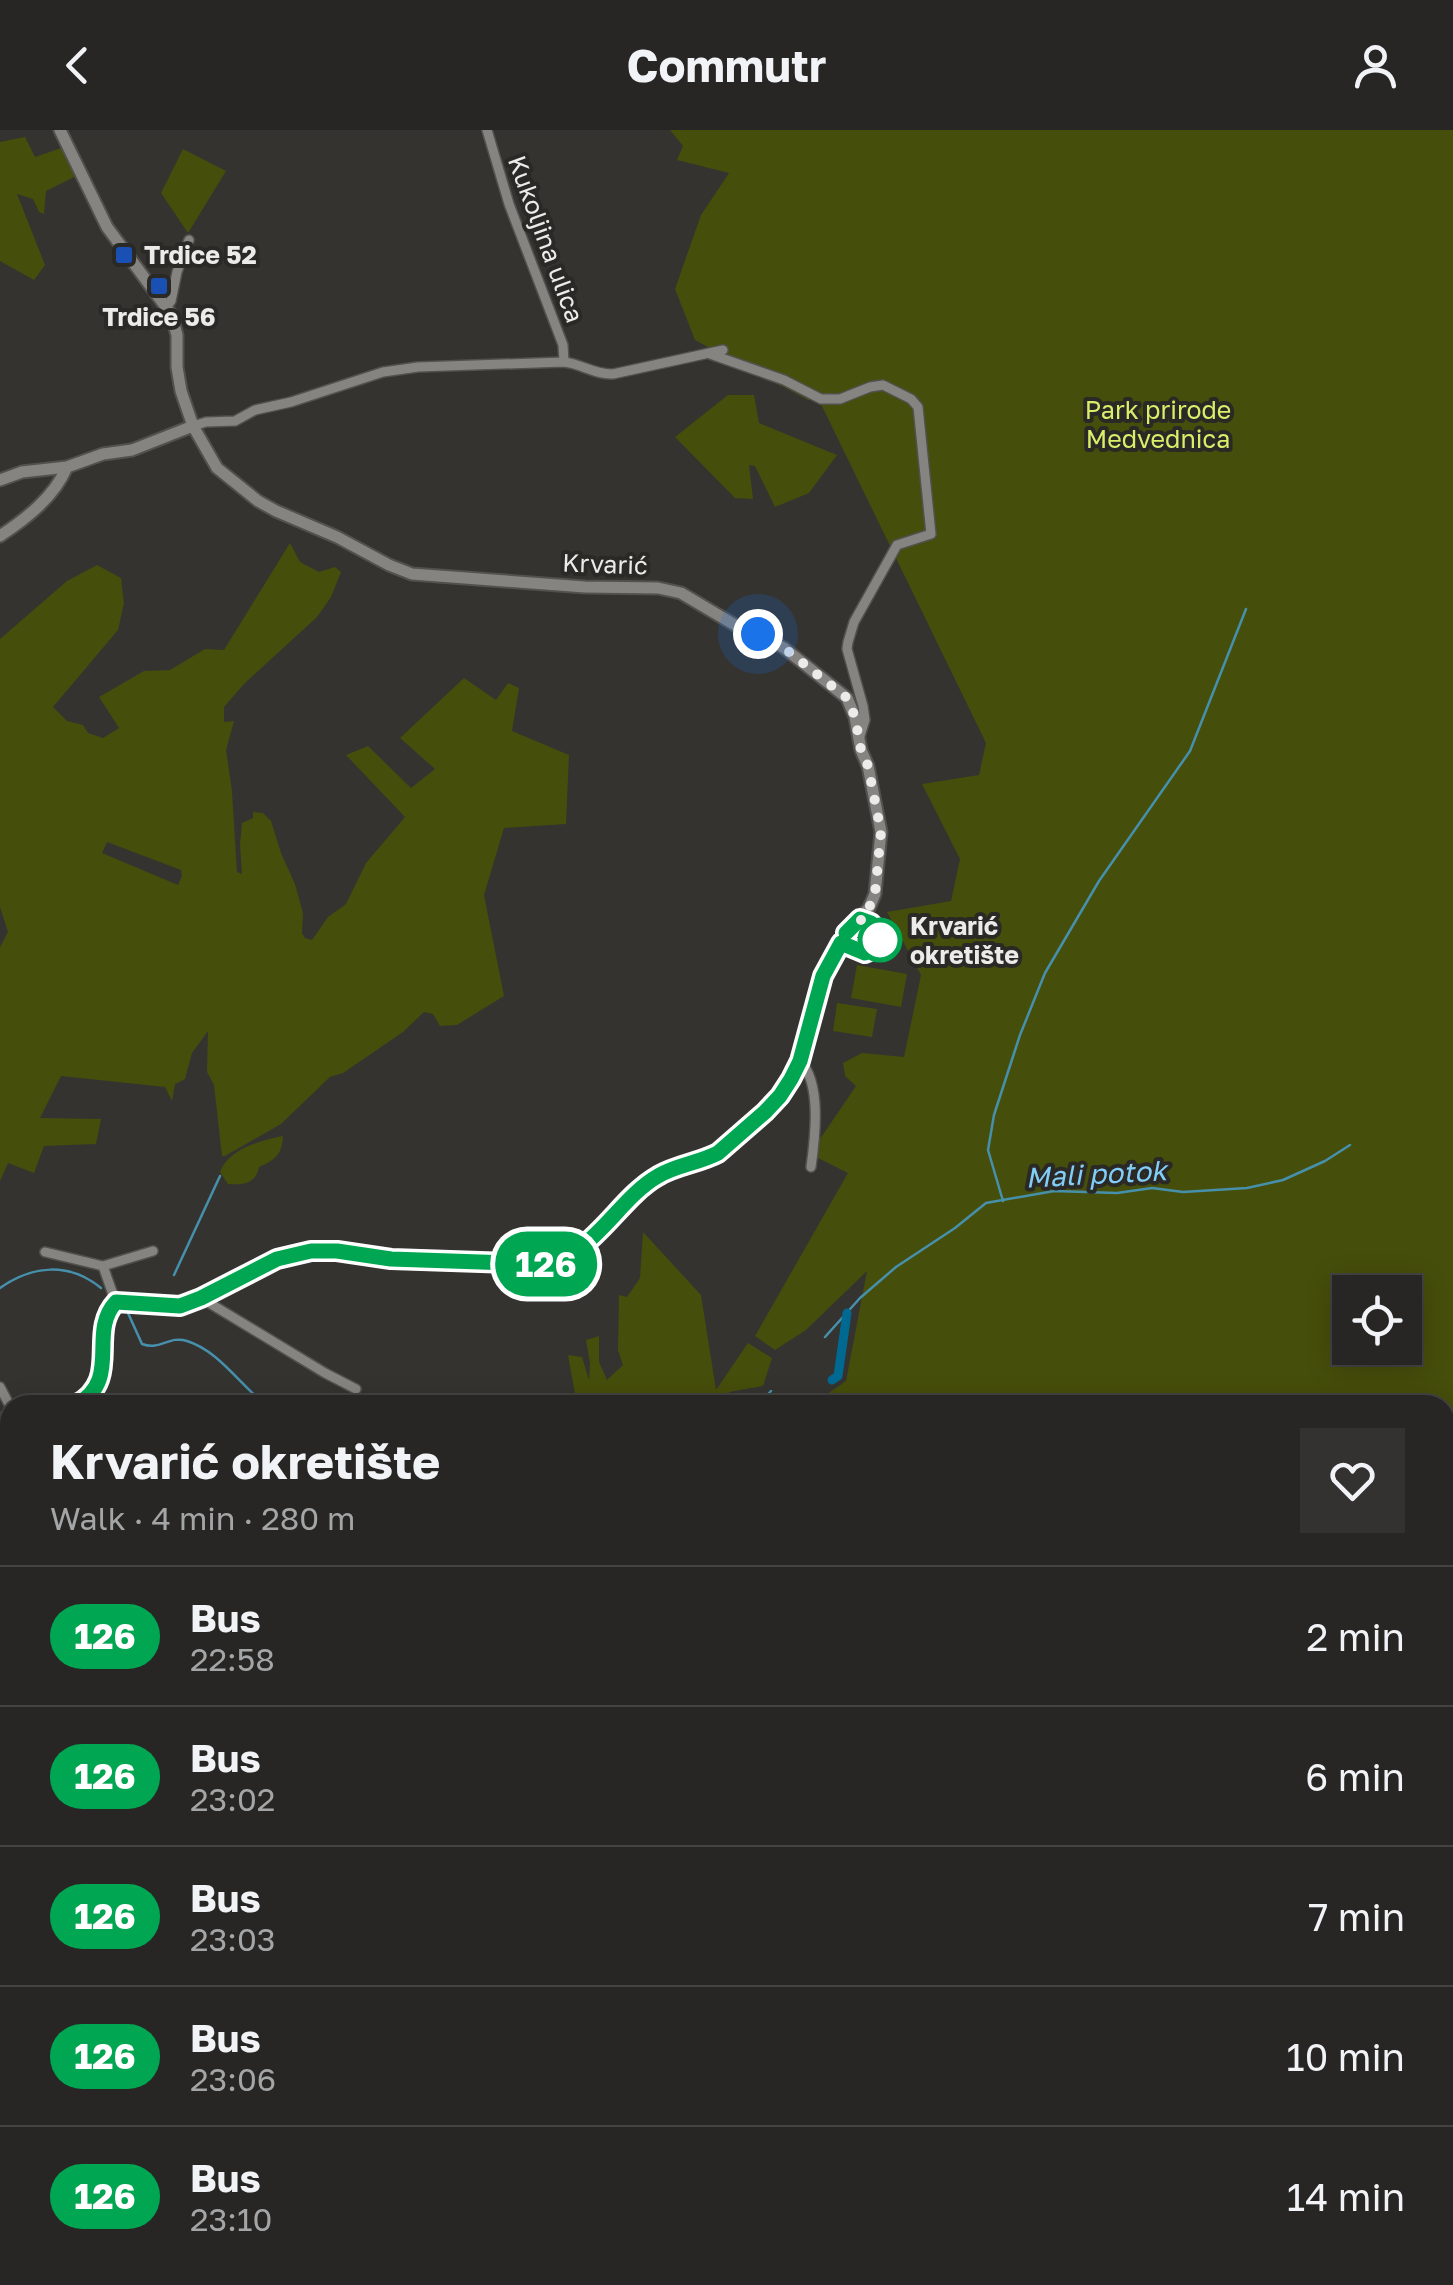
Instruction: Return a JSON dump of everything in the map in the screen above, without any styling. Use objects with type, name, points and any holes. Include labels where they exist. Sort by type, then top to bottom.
[{"type":"street","points":[[60,130],[108,227],[168,306],[189,240]]},
{"type":"street","name":"Kukoljina ulica","points":[[487,130],[509,204],[563,345],[564,362]]},
{"type":"street","name":"Krvarić","points":[[116,1302],[180,1306],[277,1259],[311,1251],[391,1259],[552,1263],[585,1244],[658,1176],[706,1160],[727,1146],[780,1096],[800,1061],[826,967],[875,894],[881,832],[860,736],[847,698],[784,648],[758,634],[734,625],[680,593],[658,588],[585,587],[412,574],[258,501],[217,468],[193,426],[178,378],[177,335],[168,306]]},
{"type":"street","points":[[0,480],[132,450],[206,422],[235,420],[255,410],[396,370],[564,362],[613,374],[723,350]]},
{"type":"street","points":[[710,354],[784,380],[821,399],[840,399],[883,385],[911,399],[918,408],[931,534],[897,545],[851,629],[847,650],[863,706],[860,736]]},
{"type":"street","points":[[0,536],[46,499],[67,467]]},
{"type":"street","points":[[800,1061],[811,1081],[814,1102],[816,1136],[811,1167]]},
{"type":"street","points":[[46,1252],[103,1266],[152,1251]]},
{"type":"street","points":[[87,1395],[102,1375],[106,1314],[116,1302],[103,1266]]},
{"type":"street","points":[[201,1298],[356,1390]]},
{"type":"green space","name":"Park prirode Medvednica","points":[[670,130],[1453,130],[1453,1395],[826,1395],[846,1381],[867,1271],[806,1330],[775,1350],[755,1336],[848,1173],[816,1157],[820,1139],[856,1086],[845,1076],[843,1063],[862,1053],[904,1057],[921,975],[887,912],[951,901],[960,859],[922,784],[979,775],[986,743],[819,400],[808,400],[695,340],[675,289],[701,215],[729,173],[677,160],[683,146]]},
{"type":"green space","points":[[25,137],[35,157],[64,147],[76,176],[46,191],[44,214],[33,199],[17,194],[45,265],[34,280],[0,261],[0,142]]},
{"type":"green space","points":[[183,149],[226,171],[188,233],[161,193]]},
{"type":"green space","points":[[728,395],[754,395],[759,423],[837,455],[809,493],[775,507],[755,466],[749,465],[753,499],[735,498],[675,437]]},
{"type":"green space","points":[[290,543],[300,562],[319,572],[335,567],[341,572],[317,617],[224,707],[224,722],[234,721],[226,750],[237,872],[242,874],[242,823],[253,818],[253,812],[263,813],[271,821],[295,884],[303,913],[302,933],[312,940],[328,917],[346,904],[366,863],[405,817],[346,755],[368,746],[411,788],[435,769],[400,738],[464,678],[496,700],[508,683],[519,688],[512,731],[569,755],[566,824],[504,828],[484,895],[504,996],[457,1025],[440,1026],[433,1014],[424,1012],[403,1032],[343,1073],[330,1077],[281,1124],[225,1156],[214,1085],[207,1072],[208,1031],[192,1053],[185,1079],[175,1084],[172,1101],[165,1087],[61,1076],[40,1118],[101,1119],[96,1144],[44,1146],[34,1173],[8,1163],[0,1181],[0,947],[8,932],[0,907],[0,639],[67,581],[97,565],[121,578],[124,603],[118,630],[53,707],[67,721],[83,725],[88,733],[103,738],[119,728],[99,697],[144,671],[170,670],[205,649],[224,650]],"holes":[[[107,842],[181,870],[178,885],[102,853]]]},
{"type":"green space","points":[[857,965],[907,974],[901,1007],[851,998]]},
{"type":"green space","points":[[837,1003],[877,1009],[872,1037],[833,1031]]},
{"type":"green space","points":[[283,1136],[277,1156],[259,1167],[252,1180],[228,1184],[220,1172],[230,1157],[256,1143]]},
{"type":"green space","points":[[643,1232],[701,1295],[716,1390],[748,1343],[772,1358],[763,1386],[729,1392],[730,1395],[575,1395],[568,1355],[582,1357],[589,1380],[586,1340],[599,1336],[599,1362],[607,1380],[623,1365],[618,1350],[619,1295],[627,1297],[640,1278]]},
{"type":"waterway","points":[[1003,1201],[988,1150],[994,1115],[1045,973],[1099,881],[1190,751],[1246,609]]},
{"type":"waterway","name":"Mali potok","points":[[825,1337],[860,1298],[896,1267],[986,1203],[1054,1191],[1117,1193],[1152,1188],[1183,1192],[1247,1188],[1283,1180],[1350,1145]]},
{"type":"waterway","points":[[174,1275],[220,1176]]},
{"type":"waterway","points":[[0,1288],[25,1275],[51,1270],[76,1274],[101,1288]]},
{"type":"waterway","points":[[124,1311],[142,1344],[155,1346],[181,1340],[199,1346],[256,1395]]},
{"type":"waterway","points":[[832,1380],[838,1376],[847,1313]]},
{"type":"waterway","name":"Mali potok","points":[[767,1395],[771,1391]]},
{"type":"bus line","name":"126","points":[[90,1395],[102,1375],[106,1314],[116,1302],[180,1306],[277,1259],[311,1251],[391,1259],[539,1264],[566,1257],[606,1226],[658,1176],[718,1153],[780,1096],[800,1061],[826,967],[841,943],[865,953],[879,942],[876,927],[866,920],[860,919],[846,933]]},
{"type":"place","name":"Trdice 52","points":[[124,255]]},
{"type":"place","name":"Trdice 56","points":[[159,286]]},
{"type":"place","name":"Krvarić okretište","points":[[880,940]]},
{"type":"route","points":[[758,634],[784,648],[847,698],[855,717],[881,832],[875,894],[860,919],[880,940]]}]
